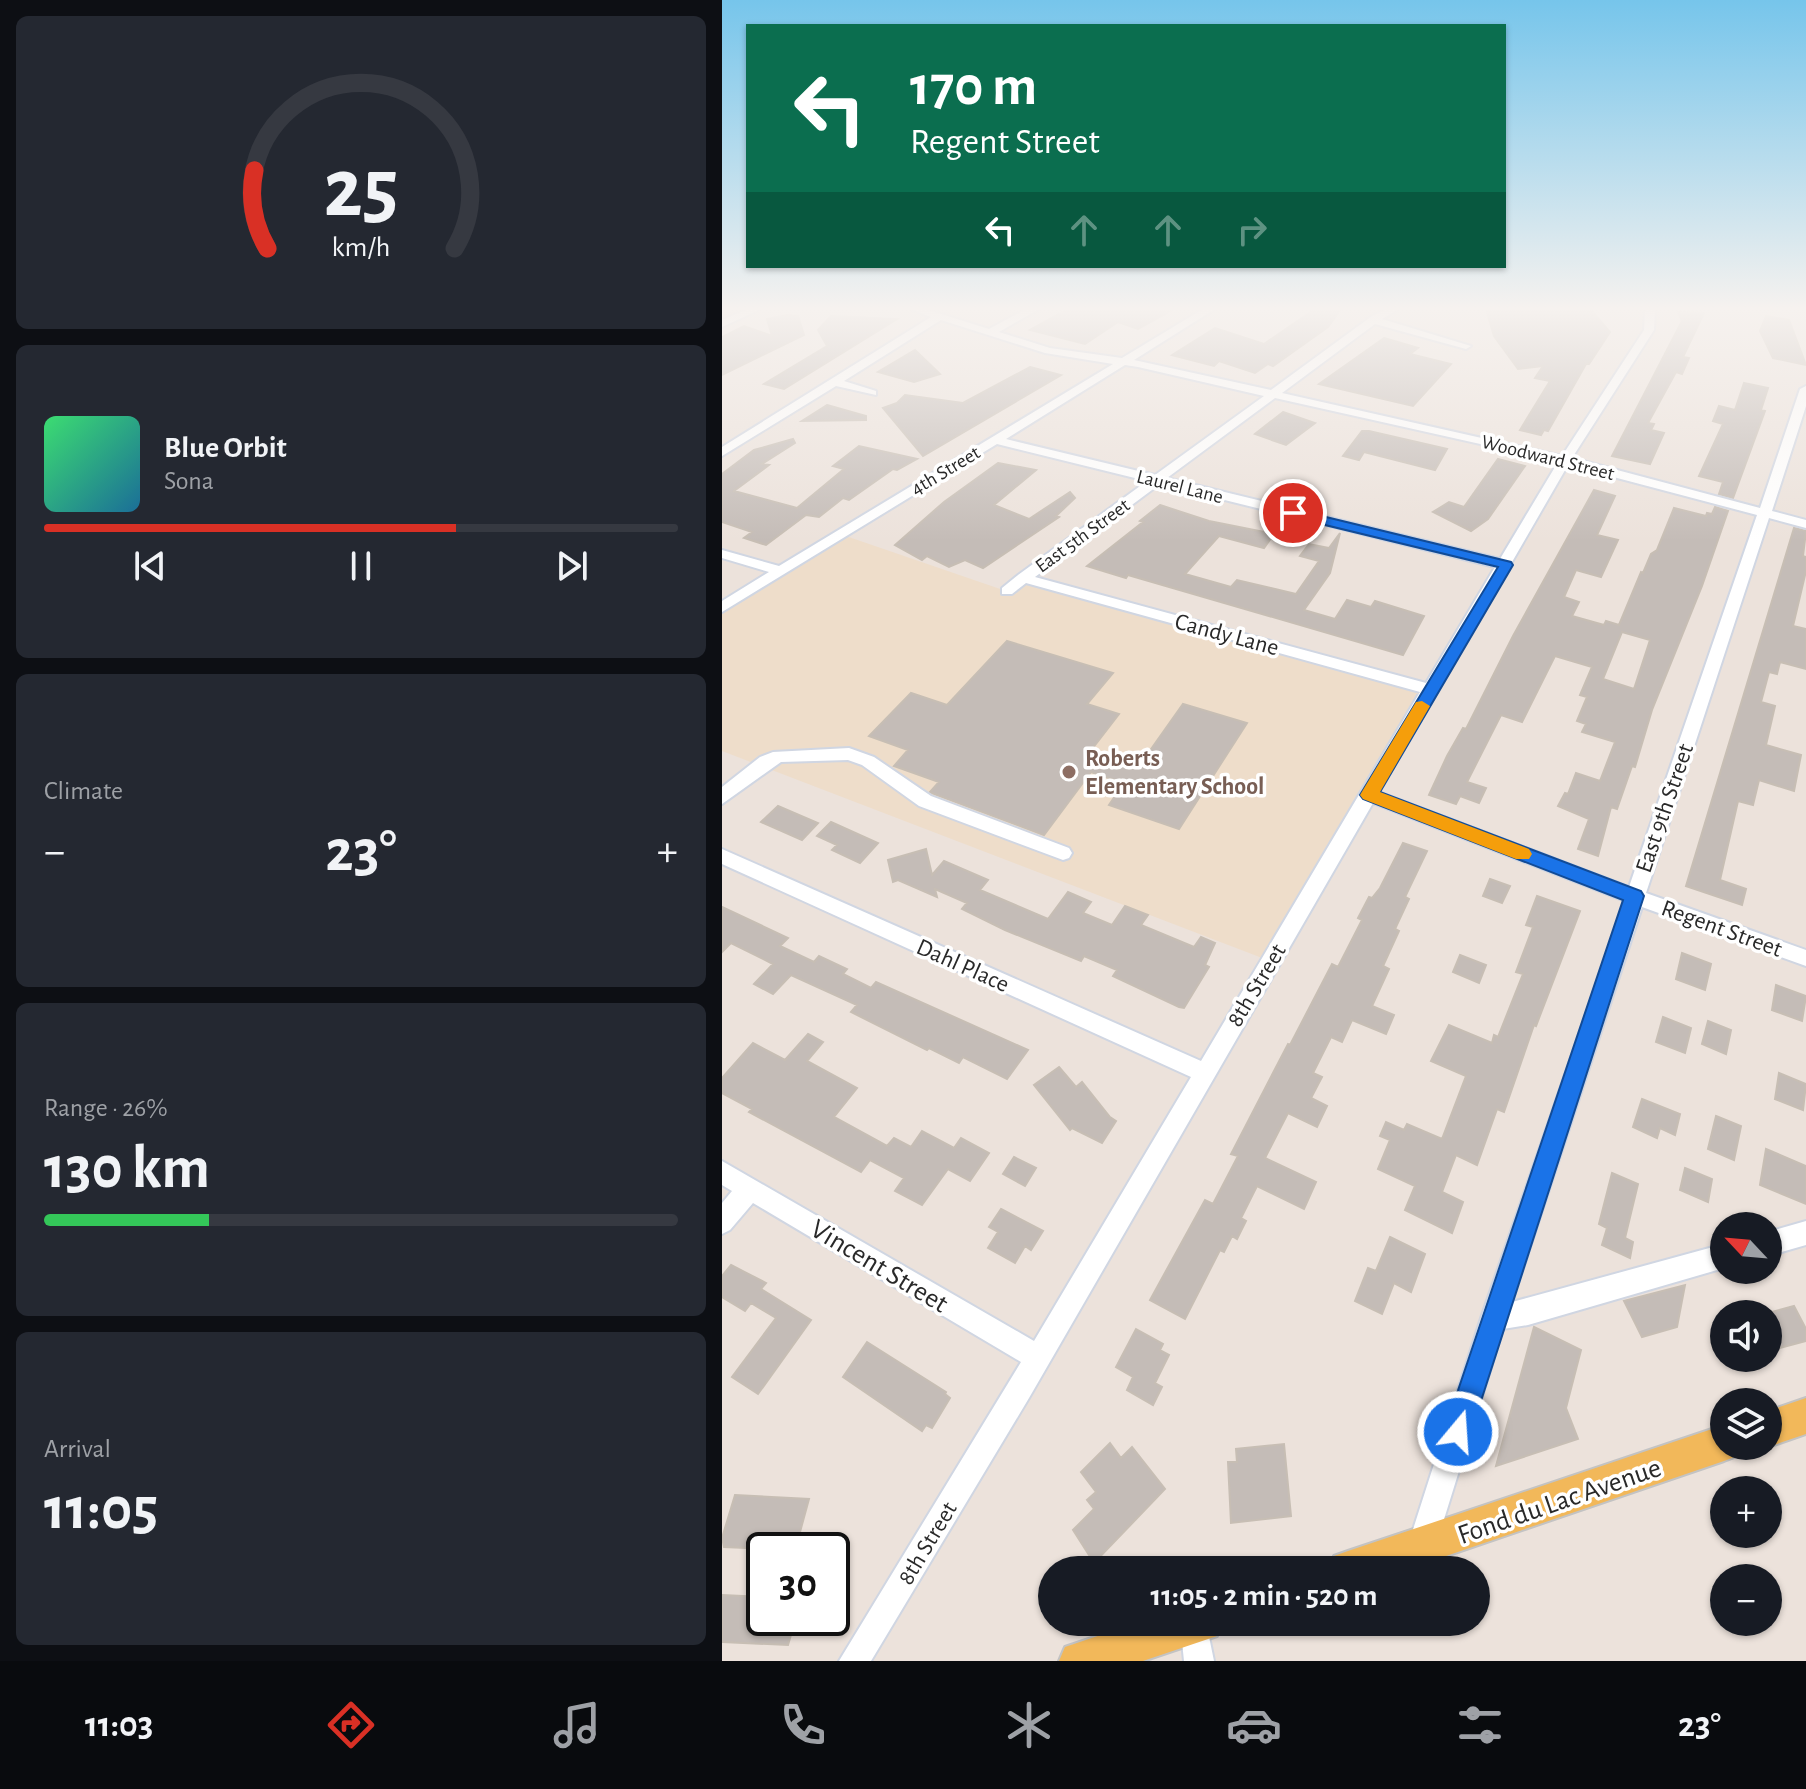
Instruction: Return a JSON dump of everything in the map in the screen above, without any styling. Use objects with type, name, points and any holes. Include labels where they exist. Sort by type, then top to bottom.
[{"type":"main road","points":[[1782,1424],[1806,1416]]},
{"type":"main road","name":"Fond du Lac Avenue","points":[[1392,1556],[1710,1448]]},
{"type":"main road","points":[[1079,1661],[1147,1651],[1198,1636]]},
{"type":"street","points":[[722,452],[828,387]]},
{"type":"street","points":[[850,387],[872,393]]},
{"type":"street","name":"4th Street","points":[[722,607],[1081,387]]},
{"type":"street","name":"Woodward Street","points":[[1241,387],[1565,460],[1806,524]]},
{"type":"street","name":"East 5th Street","points":[[1007,591],[1280,387]]},
{"type":"street","name":"8th Street","points":[[854,1661],[1038,1358],[1565,460],[1612,387]]},
{"type":"street","name":"East 9th Street","points":[[1421,1547],[1634,896],[1806,389]]},
{"type":"street","name":"Laurel Lane","points":[[995,440],[1506,565]]},
{"type":"street","points":[[722,554],[780,571]]},
{"type":"street","name":"Candy Lane","points":[[1023,578],[1431,690]]},
{"type":"street","points":[[722,797],[766,761],[779,756],[849,754],[868,761],[925,801],[1063,853]]},
{"type":"street","name":"Regent Street","points":[[1369,795],[1806,958]]},
{"type":"street","name":"Dahl Place","points":[[722,856],[1204,1073]]},
{"type":"street","name":"Vincent Street","points":[[722,1172],[1038,1358]]},
{"type":"street","points":[[722,1222],[750,1188]]},
{"type":"street","points":[[1782,1240],[1806,1233]]},
{"type":"street","points":[[1494,1318],[1528,1312],[1710,1260]]},
{"type":"shaded area","points":[[840,534],[1006,591],[1023,578],[1431,690],[1270,961],[722,751],[722,607]]},
{"type":"building","points":[[994,387],[1041,387],[923,456],[883,408],[897,403],[905,395],[963,403]]},
{"type":"building","points":[[1330,387],[1431,387],[1413,406]]},
{"type":"building","points":[[1547,387],[1573,387],[1548,431],[1544,430],[1541,435],[1520,430]]},
{"type":"building","points":[[1648,387],[1668,387],[1648,423],[1654,424],[1651,430],[1664,433],[1650,464],[1612,456]]},
{"type":"building","points":[[1743,387],[1768,388],[1761,410],[1765,411],[1733,498],[1719,494],[1723,482],[1699,476],[1723,424],[1713,421],[1719,406],[1735,410]]},
{"type":"building","points":[[827,405],[866,416],[866,420],[802,421]]},
{"type":"building","points":[[1283,412],[1315,423],[1286,445],[1255,434]]},
{"type":"building","points":[[1362,431],[1447,449],[1435,470],[1364,452],[1359,460],[1343,456]]},
{"type":"building","points":[[793,439],[795,443],[762,464],[769,465],[734,491],[797,508],[844,469],[833,466],[859,446],[917,459],[897,470],[893,469],[849,500],[843,498],[819,517],[806,515],[766,545],[744,538],[752,532],[722,522],[722,474],[754,450]]},
{"type":"building","points":[[1498,459],[1525,466],[1488,519],[1471,531],[1433,512],[1449,502],[1464,507]]},
{"type":"building","points":[[998,463],[1036,470],[994,505],[1029,519],[1070,492],[1075,498],[1056,516],[1059,517],[983,568],[965,560],[949,567],[927,556],[922,560],[895,545],[944,502]]},
{"type":"building","points":[[1594,490],[1615,496],[1597,535],[1618,540],[1601,577],[1576,570],[1564,597],[1579,602],[1572,616],[1604,625],[1606,621],[1619,625],[1641,572],[1651,554],[1657,550],[1674,508],[1706,516],[1707,513],[1712,514],[1715,507],[1728,511],[1702,586],[1652,710],[1635,767],[1632,766],[1617,809],[1611,807],[1598,856],[1578,849],[1589,819],[1558,806],[1565,793],[1568,794],[1576,773],[1600,781],[1615,742],[1582,732],[1586,724],[1577,721],[1587,697],[1580,695],[1592,667],[1555,656],[1522,722],[1501,715],[1467,782],[1486,788],[1479,803],[1460,796],[1456,804],[1429,795]],"holes":[[[1622,632],[1650,640],[1634,689],[1603,679]]]},
{"type":"building","points":[[1160,505],[1209,521],[1274,534],[1264,548],[1219,536],[1185,574],[1231,587],[1237,580],[1296,594],[1319,561],[1300,556],[1309,544],[1329,548],[1340,533],[1330,573],[1304,610],[1335,619],[1347,600],[1371,607],[1375,601],[1424,616],[1403,655],[1128,575],[1126,578],[1087,566]]},
{"type":"building","points":[[1794,528],[1806,531],[1803,556],[1806,557],[1806,571],[1793,626],[1806,629],[1806,669],[1780,662],[1777,674],[1769,672],[1761,702],[1775,706],[1766,745],[1801,755],[1794,791],[1759,780],[1753,805],[1738,801],[1720,880],[1746,889],[1742,905],[1686,886]]},
{"type":"building","name":"Roberts Elementary School","points":[[1007,641],[1113,673],[1087,704],[1119,714],[1089,753],[1137,769],[1183,704],[1247,723],[1179,829],[1109,805],[1124,783],[1091,772],[1044,835],[932,793],[939,782],[894,766],[908,750],[869,736],[911,693],[947,705]]},
{"type":"building","points":[[778,806],[818,823],[802,840],[761,822]]},
{"type":"building","points":[[831,822],[878,843],[860,863],[832,850],[837,845],[817,836]]},
{"type":"building","points":[[1403,843],[1427,851],[1405,897],[1409,899],[1395,929],[1399,931],[1383,966],[1389,969],[1372,1006],[1394,1015],[1386,1034],[1352,1020],[1342,1042],[1331,1037],[1313,1073],[1322,1077],[1311,1098],[1327,1106],[1317,1127],[1288,1113],[1265,1158],[1316,1182],[1304,1209],[1257,1186],[1241,1218],[1246,1221],[1237,1239],[1232,1236],[1224,1252],[1220,1250],[1185,1319],[1150,1300],[1205,1200],[1213,1204],[1238,1156],[1231,1154],[1288,1044],[1332,964],[1338,967],[1362,920],[1358,918],[1369,897],[1372,898],[1380,888]]},
{"type":"building","points":[[926,849],[932,875],[944,861],[988,880],[980,890],[1048,919],[1068,892],[1091,902],[1083,913],[1112,925],[1125,906],[1148,915],[1141,925],[1194,947],[1201,937],[1215,943],[1205,965],[1209,967],[1184,1008],[1179,1007],[1113,976],[1117,970],[1084,956],[1081,961],[1005,930],[962,909],[967,903],[935,889],[937,897],[898,880],[893,882],[888,860]]},
{"type":"building","points":[[1490,879],[1510,886],[1502,903],[1483,896]]},
{"type":"building","points":[[1537,896],[1580,911],[1534,1025],[1504,1112],[1497,1109],[1477,1165],[1456,1155],[1442,1192],[1463,1202],[1452,1233],[1405,1210],[1415,1186],[1378,1169],[1390,1140],[1380,1136],[1386,1122],[1404,1130],[1407,1124],[1442,1139],[1466,1076],[1431,1061],[1449,1025],[1492,1043],[1494,1035],[1498,1037],[1523,974],[1516,972],[1533,927],[1526,925]]},
{"type":"building","points":[[722,907],[788,938],[780,946],[814,962],[819,956],[847,969],[843,974],[871,988],[876,982],[1028,1050],[1007,1079],[963,1057],[959,1063],[929,1048],[927,1050],[851,1012],[857,1005],[791,975],[773,994],[754,984],[773,964],[731,943],[722,952]]},
{"type":"building","points":[[1682,953],[1711,964],[1705,990],[1676,979]]},
{"type":"building","points":[[1460,955],[1486,965],[1479,983],[1453,972]]},
{"type":"building","points":[[1776,985],[1806,996],[1802,1021],[1772,1010]]},
{"type":"building","points":[[1663,1017],[1691,1028],[1685,1053],[1656,1042]]},
{"type":"building","points":[[1708,1021],[1731,1030],[1726,1054],[1702,1044]]},
{"type":"building","points":[[808,1034],[823,1042],[807,1061],[857,1088],[834,1117],[887,1146],[894,1138],[911,1147],[922,1131],[954,1148],[961,1138],[989,1153],[970,1181],[948,1169],[922,1205],[895,1191],[904,1178],[870,1160],[861,1172],[749,1112],[752,1109],[722,1093],[722,1078],[753,1043],[785,1060]]},
{"type":"building","points":[[1059,1067],[1076,1087],[1082,1082],[1116,1121],[1102,1143],[1072,1128],[1070,1130],[1034,1085]]},
{"type":"building","points":[[1779,1073],[1806,1084],[1803,1110],[1775,1099]]},
{"type":"building","points":[[1642,1099],[1680,1114],[1675,1135],[1660,1128],[1657,1138],[1633,1127]]},
{"type":"building","points":[[1716,1116],[1741,1126],[1734,1160],[1708,1149]]},
{"type":"building","points":[[1766,1149],[1806,1166],[1806,1204],[1760,1185]]},
{"type":"building","points":[[1014,1157],[1036,1168],[1025,1186],[1003,1174]]},
{"type":"building","points":[[1685,1168],[1712,1179],[1708,1202],[1680,1190]]},
{"type":"building","points":[[1612,1173],[1638,1184],[1625,1238],[1633,1242],[1630,1258],[1602,1245],[1607,1228],[1599,1224]]},
{"type":"building","points":[[1001,1209],[1043,1231],[1031,1250],[1025,1246],[1015,1263],[988,1248],[998,1232],[989,1227]]},
{"type":"building","points":[[1390,1237],[1425,1254],[1411,1292],[1394,1283],[1382,1314],[1355,1301],[1368,1268],[1376,1271]]},
{"type":"building","points":[[731,1265],[766,1283],[761,1289],[811,1320],[758,1394],[732,1377],[776,1318],[751,1303],[745,1311],[722,1297],[722,1276]]},
{"type":"building","points":[[1685,1285],[1677,1327],[1642,1337],[1624,1301]]},
{"type":"building","points":[[1794,1306],[1806,1329],[1806,1341],[1782,1347],[1782,1309]]},
{"type":"building","points":[[1534,1327],[1581,1350],[1566,1408],[1578,1439],[1496,1466]]},
{"type":"building","points":[[1136,1329],[1163,1344],[1160,1350],[1169,1355],[1155,1383],[1162,1387],[1153,1405],[1127,1390],[1133,1377],[1116,1367]]},
{"type":"building","points":[[867,1342],[946,1392],[950,1398],[932,1428],[926,1425],[922,1431],[843,1377]]},
{"type":"building","points":[[1110,1443],[1121,1458],[1132,1447],[1165,1489],[1101,1556],[1090,1556],[1073,1530],[1094,1509],[1087,1500],[1096,1492],[1081,1472]]},
{"type":"building","points":[[1284,1444],[1291,1516],[1231,1523],[1228,1462],[1237,1462],[1236,1449]]},
{"type":"building","points":[[735,1495],[809,1499],[800,1532],[746,1532],[746,1548],[724,1547],[722,1538]]},
{"type":"building","points":[[722,1595],[746,1596],[746,1636],[791,1636],[788,1645],[722,1642]]},
{"type":"slow traffic","points":[[1422,706],[1369,795],[1522,854]]},
{"type":"place","name":"Roberts Elementary School","points":[[1069,772]]},
{"type":"route","points":[[1293,513],[1506,565],[1369,795],[1634,896],[1458,1432]]}]
